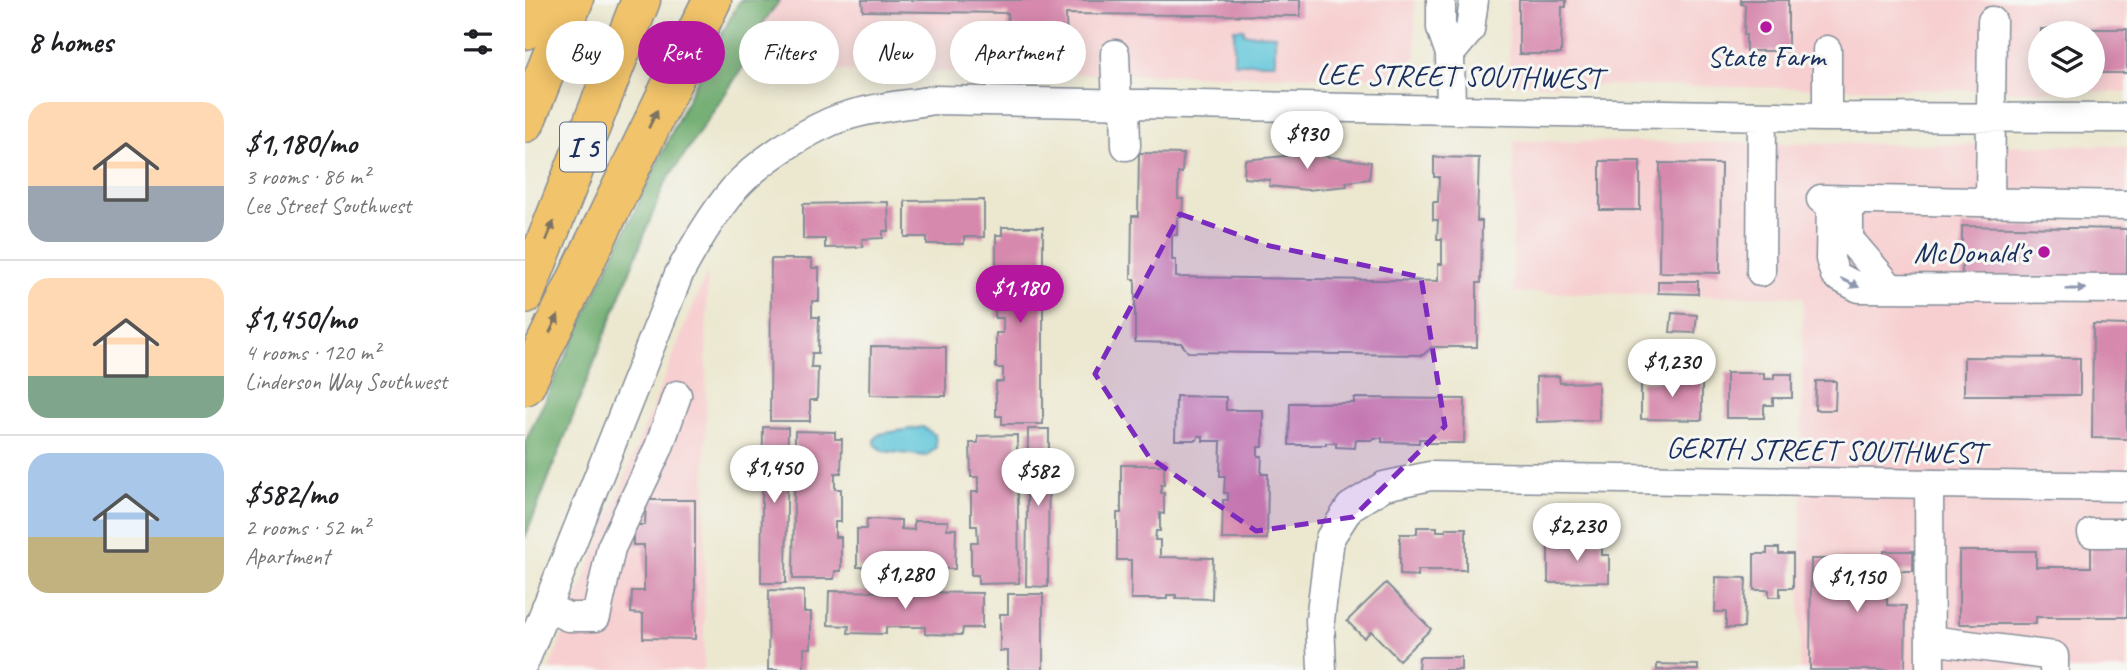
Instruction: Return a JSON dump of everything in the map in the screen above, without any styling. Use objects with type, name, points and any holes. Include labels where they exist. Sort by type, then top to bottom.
[{"type":"highway","points":[[525,30],[536,0]]},
{"type":"highway","name":"I 5","points":[[525,123],[574,0]]},
{"type":"highway","name":"I 5","points":[[525,294],[641,0]]},
{"type":"highway","points":[[525,386],[712,0]]},
{"type":"street","points":[[1441,0],[1441,28],[1450,54],[1451,108]]},
{"type":"street","points":[[1450,54],[1471,30],[1475,0]]},
{"type":"street","points":[[1990,203],[1992,21]]},
{"type":"street","points":[[1826,117],[1827,50]]},
{"type":"street","points":[[1115,54],[1126,146]]},
{"type":"street","name":"LEE STREET SOUTHWEST","points":[[525,661],[679,274],[701,234],[741,183],[798,140],[831,122],[875,109],[934,100],[1826,117],[2127,118]]},
{"type":"street","points":[[1761,272],[1762,116]]},
{"type":"street","points":[[2127,205],[1834,200],[1830,259],[1835,275],[1859,288],[2127,289]]},
{"type":"street","points":[[547,607],[568,617],[596,617],[611,548],[659,447],[677,396]]},
{"type":"street","points":[[617,431],[659,447]]},
{"type":"street","name":"GERTH STREET SOUTHWEST","points":[[1322,670],[1321,620],[1330,538],[1350,507],[1384,486],[1430,476],[2127,487]]},
{"type":"street","points":[[1929,485],[1930,670]]},
{"type":"street","points":[[2092,533],[2127,534]]},
{"type":"street","points":[[1930,640],[1994,659],[2054,656],[2054,670]]},
{"type":"highlighted area","points":[[1180,214],[1270,246],[1421,277],[1445,426],[1353,517],[1256,531],[1149,457],[1095,374]]},
{"type":"shaded area","points":[[780,0],[1414,0],[1416,56],[1393,77],[1086,74],[1086,21],[950,21],[950,72],[936,72],[936,21],[853,21],[853,71],[839,71],[839,21],[765,20]]},
{"type":"shaded area","points":[[1509,0],[2127,0],[2127,92],[2105,92],[2105,21],[2028,21],[2028,91],[1509,84]]},
{"type":"shaded area","points":[[1514,141],[2127,146],[2127,670],[1800,670],[1803,297],[1513,292]]},
{"type":"shaded area","points":[[707,273],[704,670],[549,670],[689,315]]},
{"type":"green space","points":[[740,0],[780,0],[765,21],[739,21],[739,73],[664,185],[525,538],[525,442],[695,84],[725,84],[725,28]]},
{"type":"water","points":[[1234,29],[1244,29],[1244,34],[1275,35],[1275,63],[1234,63]]},
{"type":"water","points":[[923,427],[935,435],[936,448],[926,456],[883,451],[875,444],[875,439],[880,434]]},
{"type":"building","points":[[862,0],[1300,0],[1300,16],[1066,14],[1066,21],[1008,21],[1008,13],[863,11]]},
{"type":"building","points":[[1519,0],[1566,0],[1566,7],[1562,7],[1561,54],[1519,54]]},
{"type":"building","name":"State Farm","points":[[1741,0],[1788,0],[1788,51],[1746,51],[1745,5],[1741,4]]},
{"type":"building","points":[[2105,29],[2127,29],[2127,73],[2105,73]]},
{"type":"building","points":[[1139,153],[1183,154],[1182,173],[1178,173],[1178,199],[1183,199],[1182,217],[1177,217],[1177,235],[1172,235],[1172,260],[1176,260],[1176,277],[1438,281],[1438,264],[1442,264],[1442,239],[1437,239],[1438,220],[1433,220],[1433,202],[1438,202],[1439,177],[1434,177],[1434,157],[1479,158],[1477,221],[1482,221],[1481,283],[1477,283],[1477,347],[1432,347],[1423,355],[1188,352],[1181,343],[1135,342],[1135,279],[1131,279],[1132,216],[1138,216]]},
{"type":"building","points":[[1306,154],[1371,162],[1369,179],[1346,182],[1347,186],[1307,190],[1269,186],[1270,180],[1244,178],[1245,160]]},
{"type":"building","points":[[1600,161],[1640,161],[1640,210],[1600,210]]},
{"type":"building","points":[[1660,163],[1721,164],[1720,273],[1659,272]]},
{"type":"building","points":[[984,200],[984,237],[964,237],[964,244],[927,244],[927,237],[905,237],[905,201]]},
{"type":"building","points":[[888,202],[889,231],[883,231],[883,238],[862,239],[863,247],[825,248],[825,239],[803,239],[803,204]]},
{"type":"building","name":"McDonald's","points":[[1962,226],[2127,229],[2127,276],[1962,278]]},
{"type":"building","points":[[1002,227],[1043,227],[1043,424],[1002,424],[1002,416],[996,416],[996,382],[1003,382],[1003,368],[996,368],[996,333],[1003,333],[1003,318],[995,318],[995,284],[1003,284],[1003,268],[996,268],[996,235],[1002,235]]},
{"type":"building","points":[[771,259],[812,259],[812,268],[819,268],[819,301],[812,301],[812,317],[819,317],[818,353],[812,353],[811,367],[818,367],[817,400],[810,400],[810,421],[770,421]]},
{"type":"building","points":[[1658,281],[1698,281],[1698,294],[1658,293]]},
{"type":"building","points":[[1672,313],[1697,315],[1695,333],[1670,332]]},
{"type":"building","points":[[2093,324],[2127,325],[2127,439],[2092,438]]},
{"type":"building","points":[[871,346],[946,347],[946,396],[870,395]]},
{"type":"building","points":[[1964,357],[2080,358],[2080,395],[1964,395]]},
{"type":"building","points":[[1726,373],[1764,373],[1764,379],[1774,379],[1774,374],[1792,374],[1792,398],[1773,398],[1773,405],[1764,405],[1764,418],[1726,418]]},
{"type":"building","points":[[1665,375],[1681,375],[1681,381],[1702,381],[1702,420],[1641,419],[1641,381],[1665,381]]},
{"type":"building","points":[[1559,376],[1560,383],[1598,382],[1599,420],[1537,422],[1536,377]]},
{"type":"building","points":[[1816,381],[1836,381],[1835,410],[1815,410]]},
{"type":"building","points":[[1176,396],[1226,397],[1226,410],[1263,410],[1263,447],[1258,447],[1258,456],[1262,456],[1261,474],[1268,474],[1267,539],[1222,539],[1223,500],[1228,500],[1228,493],[1224,493],[1225,476],[1220,476],[1221,441],[1203,441],[1203,436],[1198,436],[1197,440],[1175,440]]},
{"type":"building","points":[[1354,398],[1465,399],[1464,443],[1427,443],[1428,439],[1419,439],[1419,443],[1382,442],[1382,438],[1373,438],[1356,440],[1355,448],[1336,447],[1336,443],[1289,445],[1290,403],[1354,403]]},
{"type":"building","points":[[763,427],[788,428],[786,583],[761,583]]},
{"type":"building","points":[[1028,429],[1049,429],[1048,587],[1026,586]]},
{"type":"building","points":[[795,431],[835,432],[835,439],[842,439],[841,473],[835,473],[835,489],[841,489],[841,522],[835,522],[835,537],[841,537],[841,571],[835,571],[834,579],[793,579]]},
{"type":"building","points":[[1017,435],[1019,583],[978,584],[978,575],[971,575],[971,542],[978,542],[977,526],[971,526],[971,492],[978,492],[978,477],[971,477],[970,443],[978,443],[978,436]]},
{"type":"building","points":[[1121,465],[1164,465],[1164,485],[1161,485],[1161,493],[1164,493],[1164,514],[1160,513],[1160,531],[1156,531],[1155,540],[1160,540],[1160,557],[1213,558],[1212,599],[1176,598],[1176,595],[1167,595],[1167,599],[1131,599],[1131,560],[1117,560]]},
{"type":"building","points":[[646,500],[695,500],[695,639],[643,638],[643,614],[631,613],[632,591],[644,591],[644,545],[633,545],[633,525],[645,525]]},
{"type":"building","points":[[867,519],[901,520],[901,529],[914,530],[914,521],[948,521],[947,529],[956,529],[955,569],[857,567],[857,529],[866,529]]},
{"type":"building","points":[[1417,527],[1437,527],[1437,531],[1466,528],[1466,570],[1418,570],[1418,576],[1400,575],[1400,534],[1417,534]]},
{"type":"building","points":[[1602,541],[1602,555],[1609,555],[1609,582],[1548,583],[1548,542]]},
{"type":"building","points":[[2091,542],[2127,542],[2127,617],[2036,617],[2036,624],[1959,624],[1959,551],[2036,551],[2036,567],[2091,567]]},
{"type":"building","points":[[1767,548],[1779,548],[1779,554],[1793,554],[1793,588],[1780,588],[1780,597],[1769,597],[1769,590],[1754,590],[1754,554],[1767,554]]},
{"type":"building","points":[[1884,551],[1913,551],[1913,571],[1887,571],[1887,605],[1906,606],[1905,670],[1810,670],[1811,559],[1884,559]]},
{"type":"building","points":[[1716,577],[1746,578],[1744,628],[1726,628],[1726,612],[1715,612]]},
{"type":"building","points":[[1386,583],[1431,629],[1399,660],[1371,631],[1364,638],[1347,621]]},
{"type":"building","points":[[769,590],[804,591],[804,612],[811,612],[811,648],[804,648],[804,670],[768,670]]},
{"type":"building","points":[[829,591],[982,593],[982,628],[963,628],[962,635],[925,634],[925,627],[886,627],[886,634],[848,633],[849,626],[828,625]]},
{"type":"building","points":[[1008,594],[1043,594],[1043,670],[1008,670],[1008,651],[1000,651],[1000,614],[1008,614]]},
{"type":"building","points":[[1419,657],[1461,657],[1461,670],[1418,670]]},
{"type":"building","points":[[1657,664],[1698,665],[1698,670],[1657,670]]},
{"type":"place","name":"State Farm","points":[[1766,27]]},
{"type":"place","name":"McDonald's","points":[[2044,252]]}]
